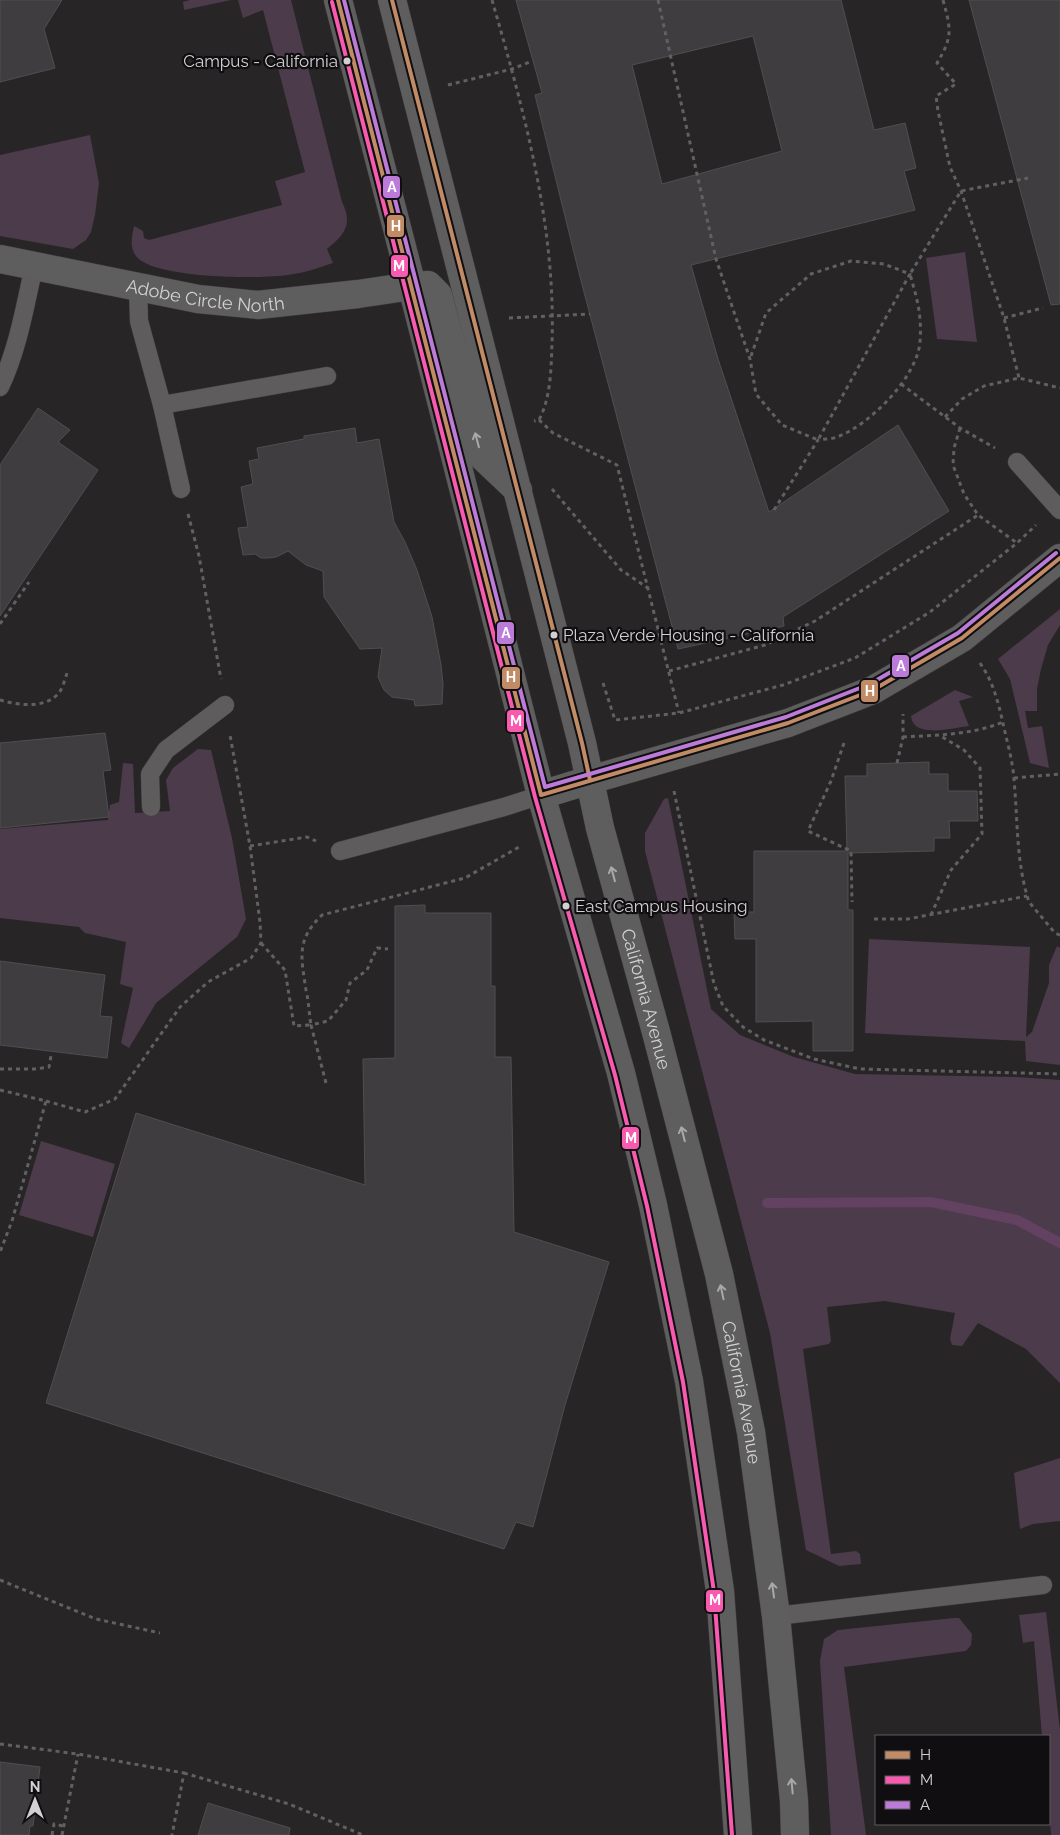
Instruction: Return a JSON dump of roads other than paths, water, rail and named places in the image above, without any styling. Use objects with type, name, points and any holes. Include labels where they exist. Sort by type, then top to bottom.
[{"type":"main road","points":[[338,0],[541,796],[621,1073],[654,1205],[689,1381],[720,1591],[738,1835]]},
{"type":"main road","name":"California Avenue","points":[[392,0],[582,743],[600,828],[656,1032],[719,1274],[751,1432],[776,1616],[796,1835]]},
{"type":"main road","name":"Adobe Circle North","points":[[0,258],[198,299],[258,305],[412,286]]},
{"type":"main road","points":[[412,286],[428,285],[438,295],[482,456],[518,490]]},
{"type":"main road","points":[[541,796],[788,723],[873,690],[962,638],[1060,558]]},
{"type":"lane","points":[[0,387],[5,377],[23,315],[34,266]]},
{"type":"lane","points":[[138,287],[139,321],[162,405],[181,489]]},
{"type":"lane","points":[[162,405],[327,376]]},
{"type":"lane","points":[[1017,462],[1058,508]]},
{"type":"lane","points":[[151,807],[150,774],[166,750],[225,705]]},
{"type":"lane","points":[[340,851],[541,796]]},
{"type":"lane","points":[[776,1616],[1043,1585]]},
{"type":"waterway","points":[[767,1203],[931,1202],[1017,1220],[1060,1243]]},
{"type":"place","name":"Campus - California","points":[[347,61]]},
{"type":"place","name":"Plaza Verde Housing - California","points":[[554,635]]},
{"type":"place","name":"East Campus Housing","points":[[566,906]]}]
